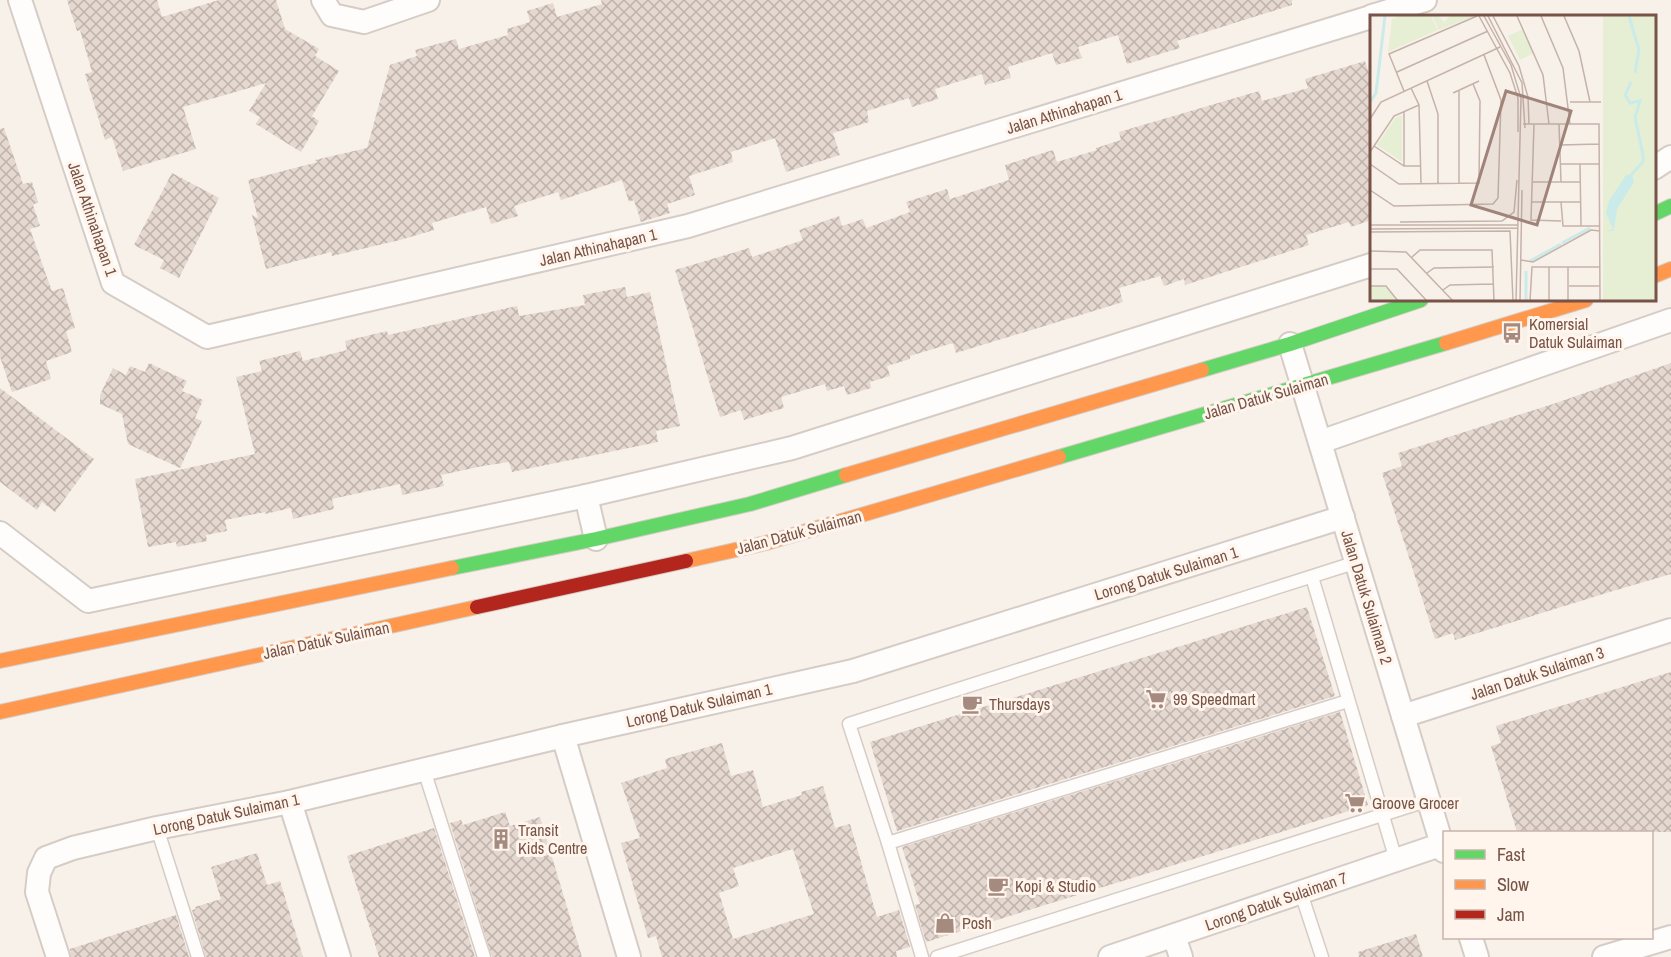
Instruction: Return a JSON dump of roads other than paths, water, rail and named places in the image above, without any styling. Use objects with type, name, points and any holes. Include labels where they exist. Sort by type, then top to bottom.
[{"type":"main road","points":[[1656,213],[1671,206]]},
{"type":"main road","points":[[1656,275],[1671,269]]},
{"type":"main road","points":[[0,661],[596,539],[750,504],[1290,344],[1415,302]]},
{"type":"main road","name":"Jalan Datuk Sulaiman","points":[[0,712],[766,543],[1303,386],[1579,302]]},
{"type":"street","name":"Jalan Athinahapan 1","points":[[20,0],[113,282],[207,337],[688,226],[1370,17]]},
{"type":"street","points":[[323,0],[332,15],[364,22],[428,0]]},
{"type":"street","name":"Jalan Athinahapan 1","points":[[1377,15],[1425,0]]},
{"type":"street","points":[[1656,167],[1671,157]]},
{"type":"street","points":[[1,534],[88,601],[586,496],[792,448],[1370,265]]},
{"type":"street","points":[[1320,442],[1671,320]]},
{"type":"street","name":"Jalan Datuk Sulaiman 2","points":[[1290,344],[1443,845]]},
{"type":"street","points":[[586,496],[596,539]]},
{"type":"street","name":"Lorong Datuk Sulaiman 1","points":[[58,957],[37,892],[39,873],[46,858],[73,848],[157,828],[290,802],[563,736],[853,671],[1343,517]]},
{"type":"street","name":"Jalan Datuk Sulaiman 3","points":[[1403,716],[1671,630]]},
{"type":"street","points":[[563,736],[629,957]]},
{"type":"street","points":[[290,802],[339,957]]},
{"type":"street","name":"Lorong Datuk Sulaiman 7","points":[[1110,957],[1396,860],[1443,848]]},
{"type":"street","points":[[1174,936],[1181,957]]},
{"type":"street","points":[[1604,957],[1671,937]]},
{"type":"street","points":[[1471,939],[1477,957]]},
{"type":"lane","points":[[922,957],[849,724],[1357,562]]},
{"type":"lane","points":[[1312,577],[1396,860]]},
{"type":"lane","points":[[888,843],[1348,701]]},
{"type":"lane","points":[[424,770],[484,957]]},
{"type":"lane","points":[[937,957],[1429,800]]},
{"type":"lane","points":[[157,828],[198,957]]},
{"type":"lane","points":[[1301,893],[1322,957]]},
{"type":"place","name":"Komersial Datuk Sulaiman","points":[[1512,333]]},
{"type":"place","name":"99 Speedmart","points":[[1156,699]]},
{"type":"place","name":"Thursdays","points":[[972,704]]},
{"type":"place","name":"Groove Grocer","points":[[1355,803]]},
{"type":"place","name":"Transit Kids Centre","points":[[501,839]]},
{"type":"place","name":"Kopi & Studio","points":[[998,886]]},
{"type":"place","name":"Posh","points":[[945,923]]}]
